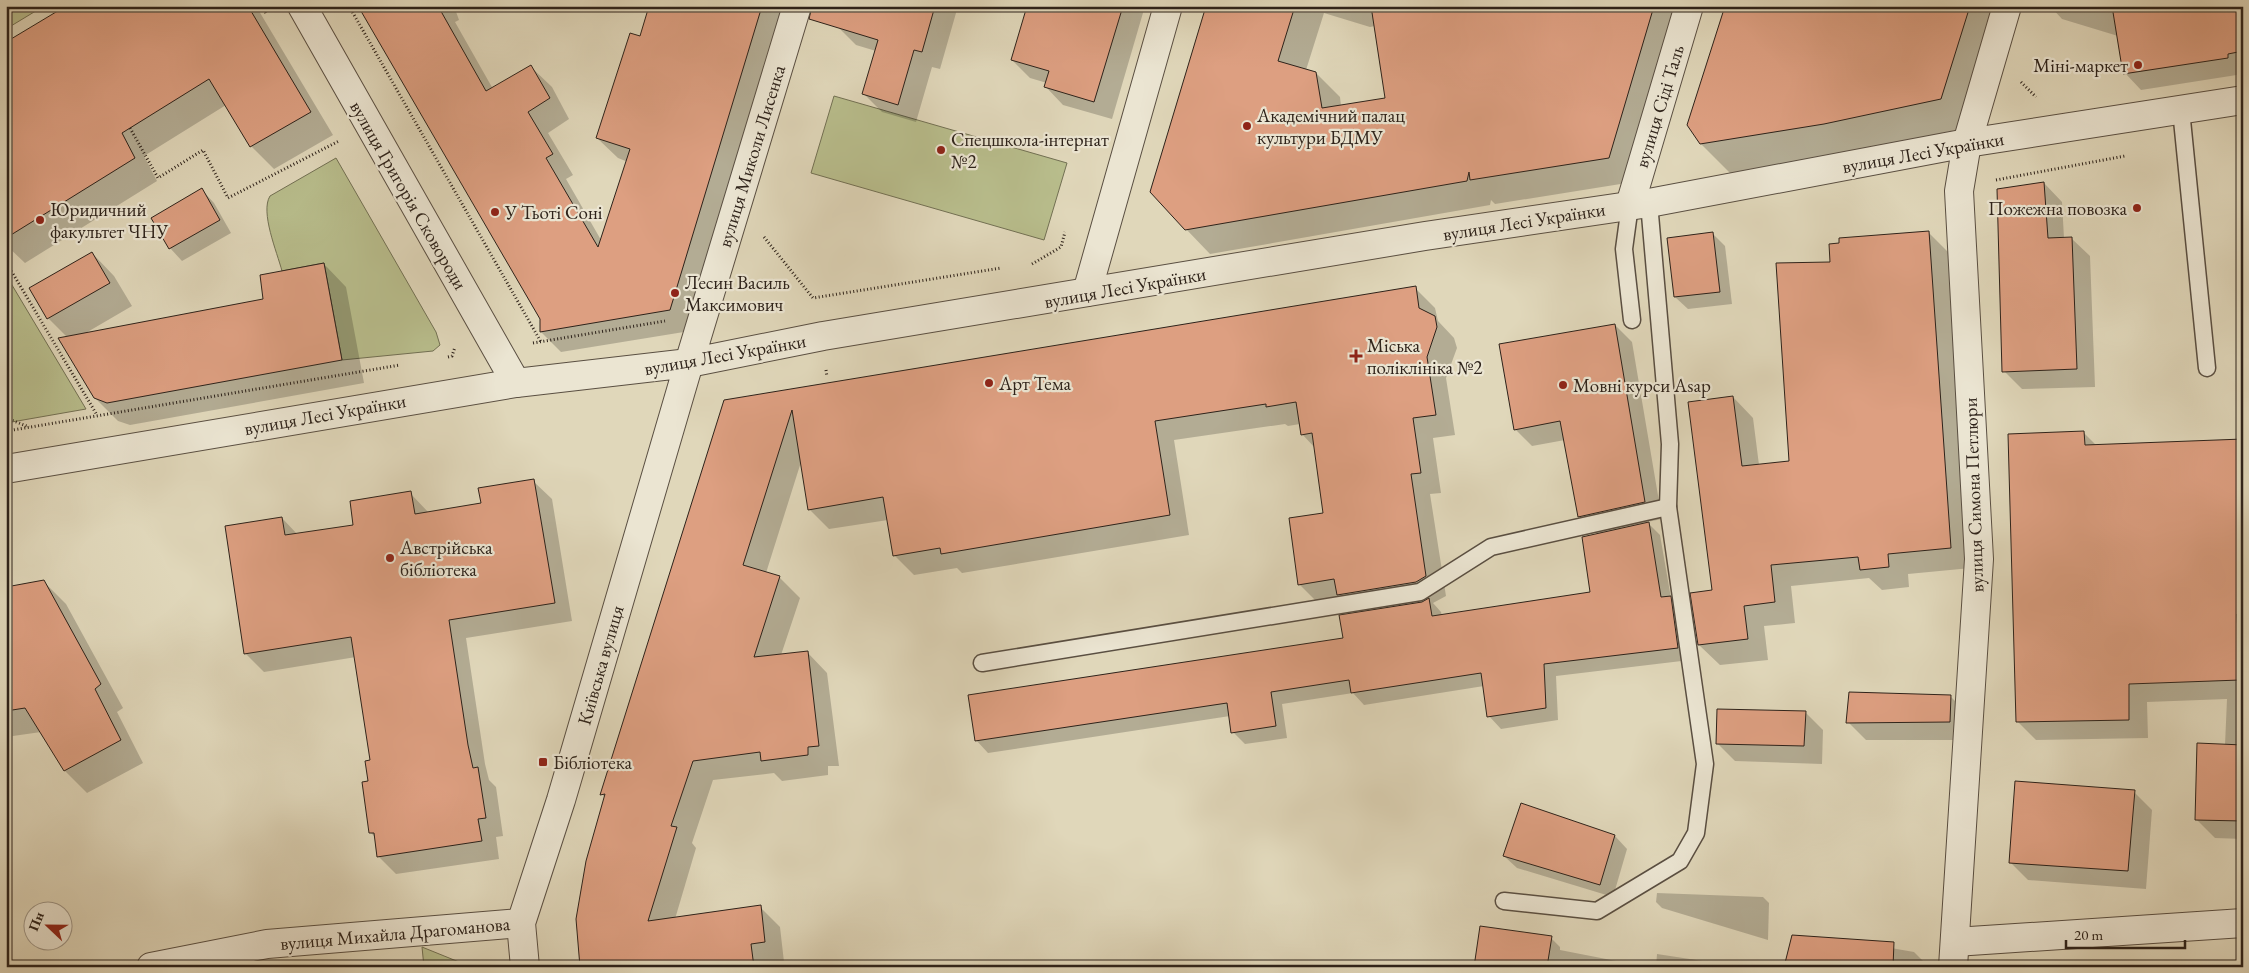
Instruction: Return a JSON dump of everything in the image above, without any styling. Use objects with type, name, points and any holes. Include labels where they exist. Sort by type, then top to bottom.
[{"type":"street","name":"вулиця Григорія Сковороди","points":[[302,6],[516,383]]},
{"type":"street","name":"вулиця Миколи Лисенка","points":[[689,363],[796,6]]},
{"type":"street","points":[[1087,292],[1168,6]]},
{"type":"street","name":"вулиця Сіді Таль","points":[[1640,204],[1689,6]]},
{"type":"street","name":"вулиця Симона Петлюри","points":[[1953,960],[1979,558],[1960,191],[1967,143],[2008,6]]},
{"type":"street","name":"вулиця Лесі Українки","points":[[6,469],[516,383],[689,363],[823,336],[1425,236],[1640,204],[1967,143],[2243,100]]},
{"type":"street","name":"Київська вулиця","points":[[525,967],[521,923],[560,800],[689,363]]},
{"type":"street","name":"вулиця Михайла Драгоманова","points":[[151,967],[263,956],[521,923]]},
{"type":"street","points":[[1953,960],[2243,923]]},
{"type":"lane","points":[[2181,110],[2207,368]]},
{"type":"lane","points":[[1632,320],[1624,249],[1640,204]]},
{"type":"lane","points":[[1504,901],[1597,911],[1680,861],[1696,833],[1705,764],[1668,507],[1670,444],[1640,204]]},
{"type":"lane","points":[[982,663],[1420,592],[1491,547],[1668,507]]},
{"type":"path","points":[[55,6],[58,11]]},
{"type":"path","points":[[262,6],[272,23]]},
{"type":"path","points":[[349,6],[541,342],[673,319]]},
{"type":"path","points":[[2019,75],[2028,91],[2038,98],[2044,99]]},
{"type":"path","points":[[130,128],[158,178],[203,150],[228,198],[340,140]]},
{"type":"path","points":[[335,132],[345,149]]},
{"type":"path","points":[[1992,181],[2127,156]]},
{"type":"path","points":[[1025,265],[1034,263],[1061,247],[1066,229]]},
{"type":"path","points":[[763,235],[812,298],[1005,268]]},
{"type":"path","points":[[6,262],[97,415]]},
{"type":"path","points":[[442,358],[452,356],[457,339]]},
{"type":"path","points":[[6,431],[403,364]]},
{"type":"path","points":[[6,418],[29,427]]},
{"type":"green space","points":[[6,6],[44,6],[6,29]]},
{"type":"green space","points":[[834,96],[1067,163],[1044,240],[811,173]]},
{"type":"green space","points":[[336,158],[436,332],[440,345],[433,351],[342,360],[324,263],[282,271],[268,222],[267,203],[270,196]]},
{"type":"green space","points":[[6,275],[86,409],[6,423]]},
{"type":"green space","points":[[422,947],[459,962],[462,967],[424,967]]},
{"type":"green space","points":[[2006,962],[2118,963],[2184,967],[1991,967]]},
{"type":"building","points":[[66,6],[248,6],[311,112],[250,147],[209,79],[122,133],[135,158],[6,238],[6,42]]},
{"type":"building","points":[[358,6],[438,6],[486,91],[531,65],[550,98],[528,112],[553,154],[546,158],[598,247],[630,149],[596,138],[630,33],[640,36],[649,6],[762,6],[670,310],[540,332],[540,319]]},
{"type":"building","points":[[812,6],[935,6],[922,52],[914,50],[898,105],[862,94],[878,40],[809,19]]},
{"type":"building","points":[[1027,6],[1123,6],[1094,102],[1044,87],[1049,71],[1011,60]]},
{"type":"building","points":[[1206,6],[1295,6],[1278,61],[1316,72],[1322,108],[1385,98],[1371,6],[1654,6],[1609,158],[1470,180],[1469,172],[1467,181],[1185,230],[1150,192]]},
{"type":"building","points":[[1725,6],[1970,6],[1941,99],[1824,124],[1700,144],[1687,125]]},
{"type":"building","points":[[2112,6],[2243,6],[2243,51],[2228,54],[2228,58],[2123,74]]},
{"type":"building","points":[[2044,182],[2048,238],[2072,237],[2077,369],[2002,372],[1997,189]]},
{"type":"building","points":[[202,188],[220,220],[169,249],[151,218]]},
{"type":"building","points":[[1929,231],[1951,548],[1888,554],[1889,567],[1860,570],[1858,557],[1771,565],[1775,602],[1744,606],[1748,639],[1698,645],[1690,593],[1712,590],[1688,402],[1733,396],[1742,466],[1789,461],[1776,263],[1830,262],[1829,244],[1839,243],[1839,238]]},
{"type":"building","points":[[1713,232],[1720,292],[1674,297],[1667,238]]},
{"type":"building","points":[[92,252],[110,283],[47,319],[29,288]]},
{"type":"building","points":[[324,263],[342,360],[107,403],[94,398],[58,338],[263,299],[260,275]]},
{"type":"building","points":[[1416,286],[1419,308],[1435,316],[1437,327],[1427,357],[1436,415],[1413,418],[1421,473],[1411,474],[1426,576],[1416,582],[1337,595],[1334,579],[1298,585],[1289,518],[1323,513],[1312,433],[1301,435],[1296,402],[1266,407],[1266,404],[1155,421],[1170,515],[941,554],[940,548],[893,556],[883,497],[808,510],[792,410],[743,565],[780,576],[754,657],[808,651],[819,746],[808,747],[808,755],[761,761],[760,752],[693,761],[671,826],[677,827],[648,921],[761,905],[765,942],[751,944],[754,967],[580,967],[576,919],[586,861],[605,794],[600,795],[724,400]]},
{"type":"building","points":[[1615,324],[1645,502],[1578,517],[1560,421],[1514,430],[1499,344]]},
{"type":"building","points":[[2084,431],[2085,445],[2243,439],[2243,614],[2237,614],[2240,680],[2129,684],[2129,720],[2016,722],[2008,434]]},
{"type":"building","points":[[534,479],[555,603],[449,620],[468,745],[473,768],[478,767],[486,818],[478,819],[482,841],[377,857],[374,833],[369,833],[362,782],[368,781],[365,761],[370,760],[351,637],[244,654],[225,526],[282,517],[285,535],[353,525],[350,501],[411,491],[415,514],[481,503],[478,488]]},
{"type":"building","points":[[1649,522],[1661,597],[1671,596],[1678,648],[1544,664],[1546,708],[1487,717],[1481,673],[1351,693],[1349,680],[1271,692],[1276,726],[1231,733],[1227,703],[975,741],[968,695],[1343,638],[1339,615],[1422,602],[1429,598],[1432,616],[1590,592],[1582,537]]},
{"type":"building","points":[[44,580],[101,684],[95,689],[121,740],[64,771],[25,708],[6,711],[6,587]]},
{"type":"building","points":[[1849,692],[1951,695],[1950,722],[1846,723]]},
{"type":"building","points":[[1717,709],[1806,711],[1804,746],[1716,744]]},
{"type":"building","points":[[2197,743],[2243,745],[2243,821],[2195,820]]},
{"type":"building","points":[[2015,781],[2135,790],[2128,871],[2009,863]]},
{"type":"building","points":[[1521,803],[1615,835],[1600,885],[1503,856]]},
{"type":"building","points":[[1480,926],[1552,936],[1547,967],[1474,967]]},
{"type":"building","points":[[1792,935],[1894,942],[1893,967],[1784,967]]},
{"type":"place","name":"Міні-маркет","points":[[2138,65]]},
{"type":"place","name":"Академічний палац культури БДМУ","points":[[1247,126]]},
{"type":"place","name":"Спецшкола-інтернат №2","points":[[941,150]]},
{"type":"place","name":"Пожежна повозка","points":[[2137,208]]},
{"type":"place","name":"У Тьоті Соні","points":[[495,212]]},
{"type":"place","name":"Юридичний факультет ЧНУ","points":[[40,220]]},
{"type":"place","name":"Лесин Василь Максимович","points":[[675,293]]},
{"type":"place","name":"Міська поліклініка №2","points":[[1356,356]]},
{"type":"place","name":"Арт Тема","points":[[989,383]]},
{"type":"place","name":"Мовні курси Asap","points":[[1563,385]]},
{"type":"place","name":"Австрійська бібліотека","points":[[390,558]]},
{"type":"place","name":"Бібліотека","points":[[543,762]]}]
